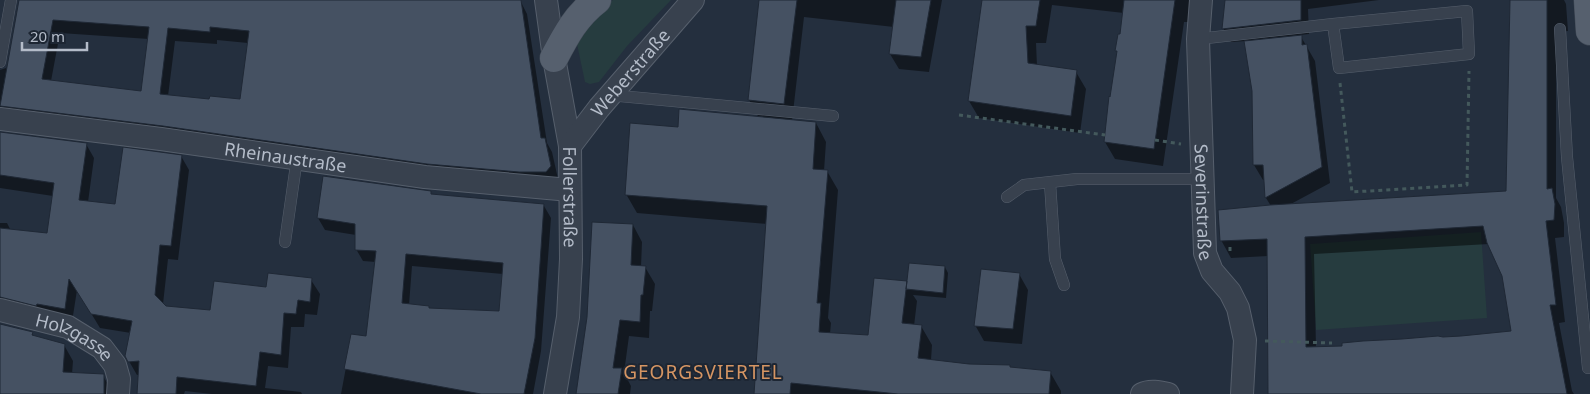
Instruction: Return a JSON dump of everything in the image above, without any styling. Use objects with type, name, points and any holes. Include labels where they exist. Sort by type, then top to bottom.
[{"type":"main road","points":[[554,58],[569,30],[584,10],[597,0]]},
{"type":"main road","points":[[1588,0],[1590,30]]},
{"type":"street","name":"Follerstraße","points":[[546,0],[554,58],[570,146],[571,259],[568,316],[556,394]]},
{"type":"street","name":"Weberstraße","points":[[570,146],[585,124],[693,0]]},
{"type":"street","name":"Severinstraße","points":[[1201,0],[1198,39],[1205,253],[1212,270],[1230,292],[1238,308],[1245,340],[1242,394]]},
{"type":"street","name":"Rheinaustraße","points":[[0,119],[297,158],[425,177],[570,190]]},
{"type":"street","name":"Holzgasse","points":[[0,310],[68,327],[102,348],[115,365],[119,379],[118,394]]},
{"type":"street","points":[[1142,394],[1144,392],[1158,391],[1168,394]]},
{"type":"lane","points":[[0,62],[11,0]]},
{"type":"lane","points":[[1198,39],[1333,24],[1467,11],[1469,54],[1339,68],[1333,24]]},
{"type":"lane","points":[[1560,28],[1567,157],[1588,368],[1590,368]]},
{"type":"lane","points":[[609,96],[832,116]]},
{"type":"lane","points":[[285,242],[297,158]]},
{"type":"lane","points":[[1007,197],[1024,185],[1076,179],[1203,179]]},
{"type":"lane","points":[[1050,182],[1055,259],[1064,286]]},
{"type":"path","points":[[1339,68],[1352,192],[1467,185],[1469,54]]},
{"type":"path","points":[[959,115],[1105,135]]},
{"type":"path","points":[[1267,341],[1332,343]]},
{"type":"green space","points":[[613,0],[671,0],[627,46],[599,82],[590,84],[585,82],[577,44],[588,19]]},
{"type":"green space","points":[[1481,232],[1487,318],[1316,330],[1310,244]]},
{"type":"building","points":[[19,0],[521,0],[541,138],[545,138],[551,166],[546,172],[519,172],[427,164],[163,126],[0,106]],"holes":[[[53,20],[149,27],[141,91],[42,79]],[[210,27],[249,31],[240,99],[210,96],[209,99],[160,94],[168,28],[210,32]]]},
{"type":"building","points":[[759,0],[797,0],[784,104],[748,100]]},
{"type":"building","points":[[896,0],[931,0],[921,57],[889,54]]},
{"type":"building","points":[[982,0],[1040,0],[1036,26],[1026,26],[1028,63],[1077,70],[1071,116],[968,101]]},
{"type":"building","points":[[1124,0],[1175,0],[1154,149],[1104,142],[1109,96],[1117,51],[1115,51],[1118,34],[1120,34]]},
{"type":"building","points":[[1225,0],[1301,0],[1301,20],[1222,29]]},
{"type":"building","points":[[1510,0],[1547,0],[1547,189],[1552,188],[1555,204],[1554,220],[1546,221],[1556,305],[1550,305],[1567,394],[1268,394],[1267,239],[1220,241],[1218,210],[1270,205],[1506,191]],"holes":[[[1483,226],[1487,243],[1502,276],[1511,331],[1461,336],[1363,341],[1342,343],[1342,346],[1306,347],[1305,237]]]},
{"type":"building","points":[[1302,35],[1302,45],[1307,44],[1322,167],[1265,198],[1263,165],[1253,165],[1252,91],[1244,41]]},
{"type":"building","points":[[679,109],[816,122],[813,169],[828,170],[817,303],[821,303],[819,332],[868,335],[874,278],[907,281],[902,323],[922,325],[918,358],[969,364],[1010,365],[1010,367],[1051,371],[1049,394],[898,394],[791,383],[790,394],[754,394],[767,206],[625,195],[630,123],[678,127]]},
{"type":"building","points":[[0,132],[87,143],[79,200],[115,204],[123,147],[182,155],[171,246],[160,245],[155,295],[166,306],[210,310],[214,281],[266,287],[268,273],[312,278],[310,302],[298,300],[296,314],[284,313],[281,355],[260,352],[256,386],[177,377],[176,394],[137,394],[139,361],[128,362],[125,356],[132,321],[91,314],[69,279],[65,309],[37,304],[36,306],[0,297],[0,228],[47,233],[54,183],[0,175]]},
{"type":"building","points":[[323,176],[431,191],[431,194],[544,204],[535,338],[524,394],[481,394],[344,369],[351,334],[366,336],[376,251],[355,250],[355,224],[317,218]],"holes":[[[406,254],[503,263],[499,311],[429,308],[429,306],[402,303]]]},
{"type":"building","points":[[592,222],[633,224],[631,265],[646,266],[643,295],[641,295],[640,322],[620,320],[613,368],[622,368],[618,394],[576,394],[587,317]]},
{"type":"building","points":[[909,263],[945,266],[943,293],[906,289]]},
{"type":"building","points":[[981,269],[1020,273],[1013,329],[974,326]]},
{"type":"building","points":[[0,324],[33,332],[32,335],[65,344],[63,372],[104,374],[104,394],[0,394]]},
{"type":"district","name":"GEORGSVIERTEL","points":[[703,372]]}]
